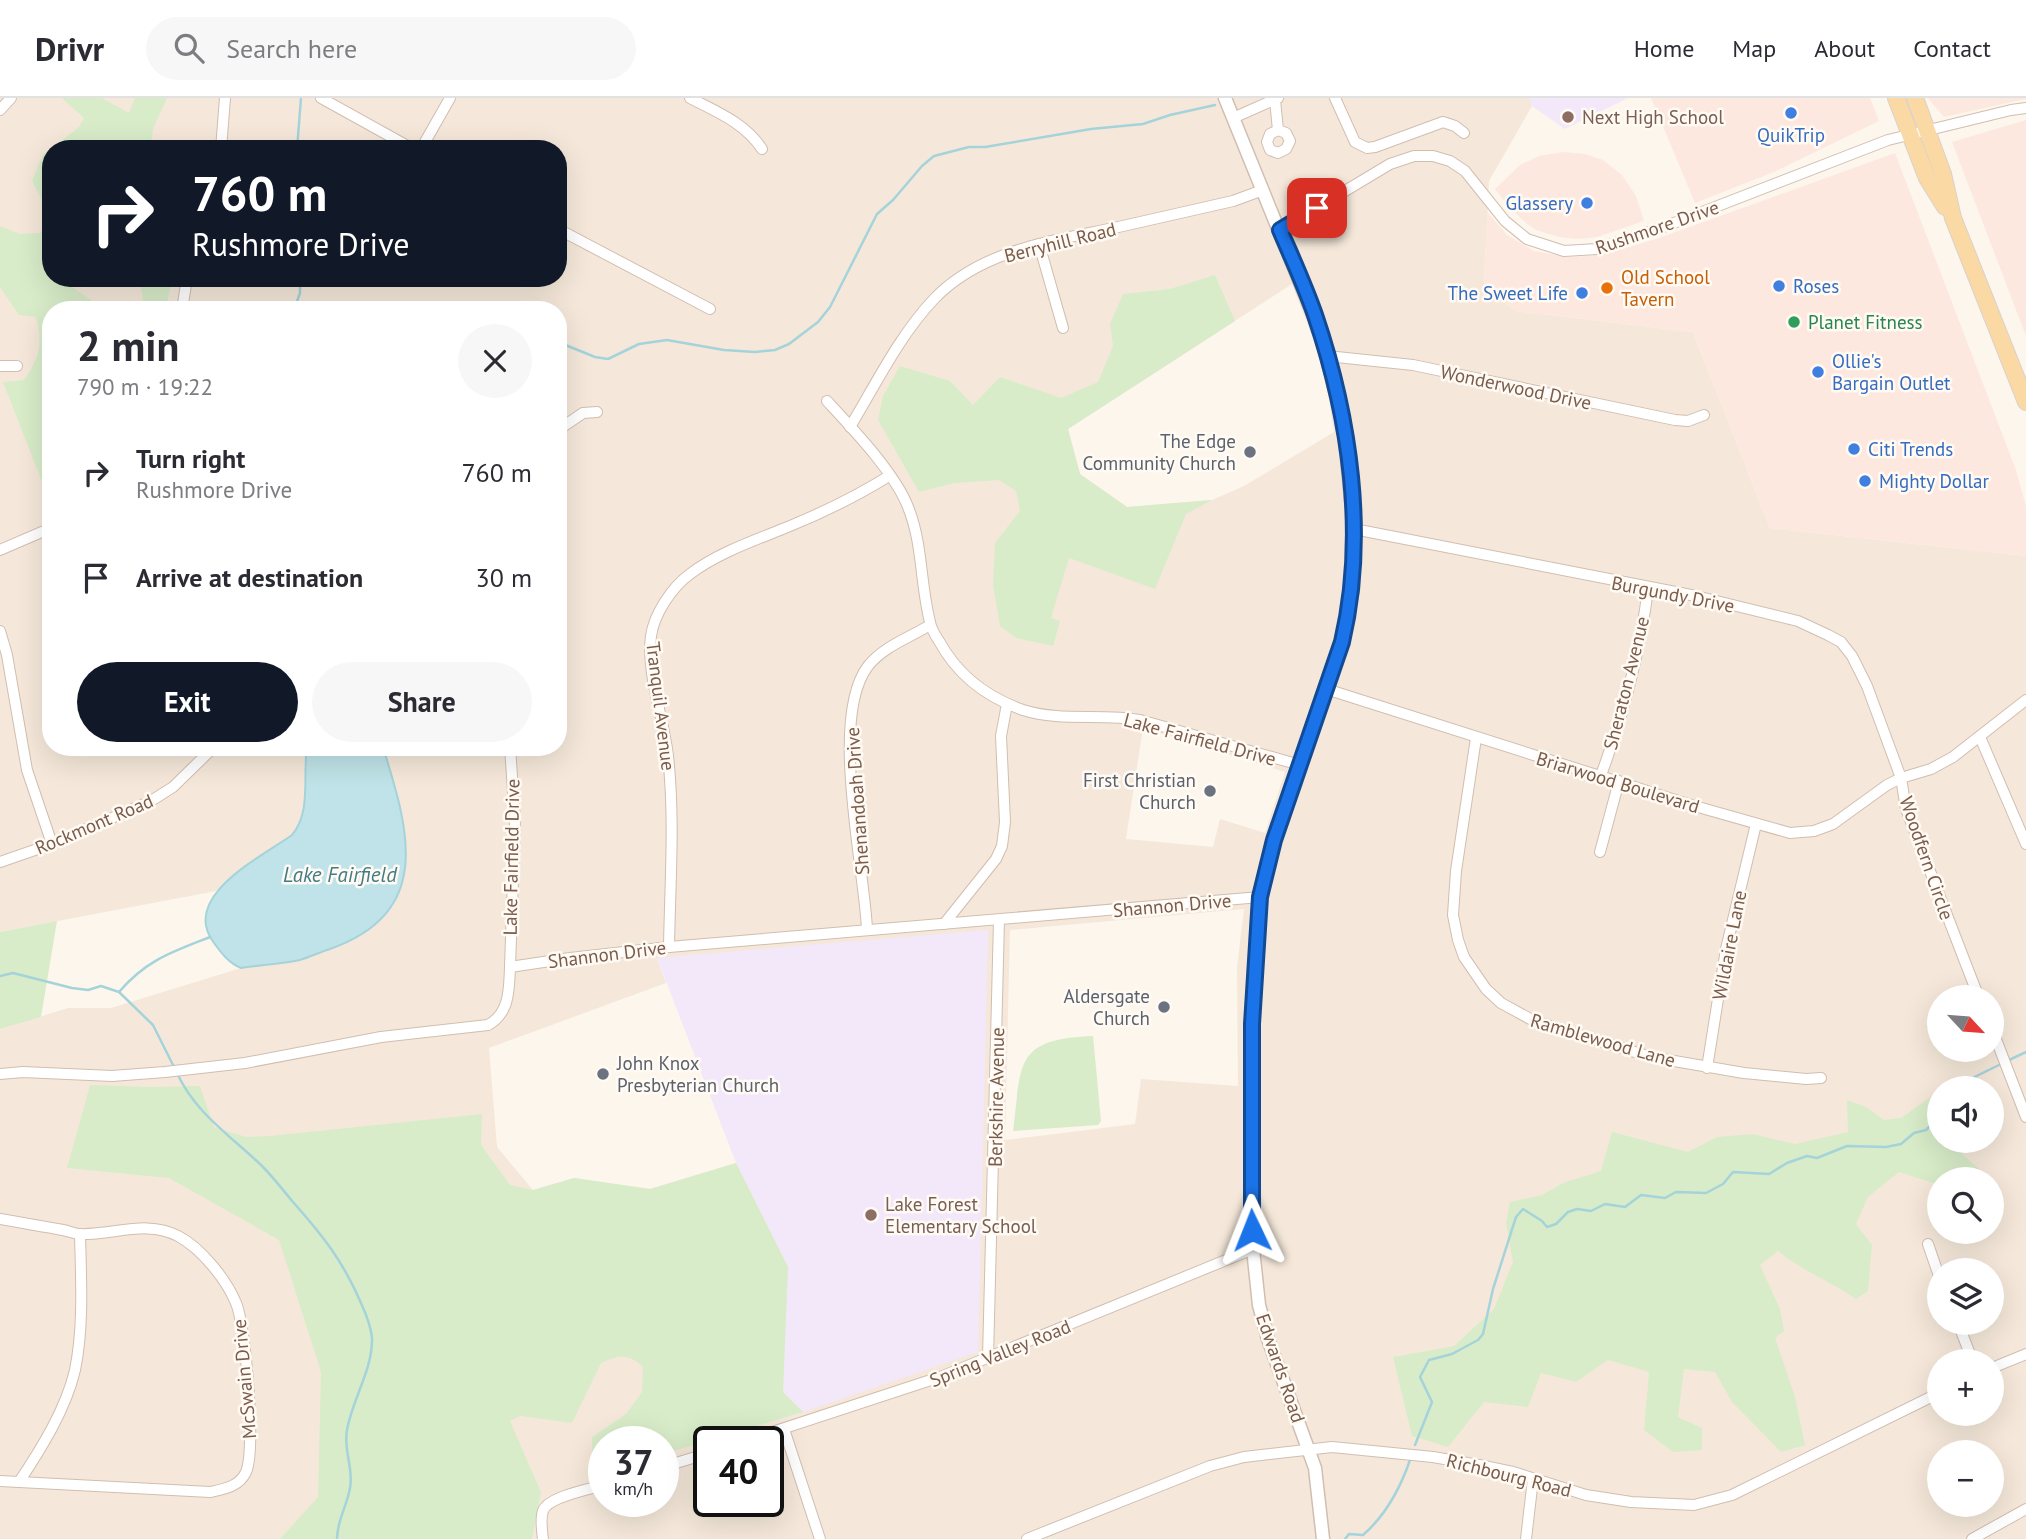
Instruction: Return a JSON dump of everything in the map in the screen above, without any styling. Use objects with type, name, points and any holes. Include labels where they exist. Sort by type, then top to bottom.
[{"type":"main road","points":[[1896,98],[1919,133]]},
{"type":"main road","points":[[1915,98],[1927,178],[1953,218],[2026,402]]},
{"type":"street","points":[[0,110],[10,98]]},
{"type":"street","points":[[222,140],[225,98]]},
{"type":"street","points":[[321,98],[397,140]]},
{"type":"street","points":[[426,140],[450,98]]},
{"type":"street","points":[[690,98],[741,125],[762,149]]},
{"type":"street","name":"Edwards Road","points":[[1225,98],[1314,312],[1344,427],[1354,529],[1350,609],[1342,642],[1270,852],[1260,897],[1252,1024],[1251,1210],[1259,1306],[1268,1339],[1315,1468],[1323,1539]]},
{"type":"street","points":[[1335,98],[1355,142],[1361,146],[1375,147],[1443,122],[1448,122],[1464,133]]},
{"type":"street","points":[[1233,118],[1276,99],[1278,130]]},
{"type":"street","name":"Rushmore Drive","points":[[1280,230],[1390,164],[1414,156],[1433,156],[1450,161],[1465,171],[1504,222],[1527,239],[1564,251],[1597,249],[1661,228],[1864,148],[2026,108]]},
{"type":"street","name":"Berryhill Road","points":[[850,427],[890,359],[935,298],[974,268],[995,258],[1039,244],[1233,201],[1263,190]]},
{"type":"street","points":[[567,234],[710,309]]},
{"type":"street","points":[[1039,244],[1063,328]]},
{"type":"street","name":"Wonderwood Drive","points":[[1327,356],[1413,365],[1675,420],[1689,421],[1704,415]]},
{"type":"street","points":[[0,366],[17,366]]},
{"type":"street","name":"Lake Fairfield Drive","points":[[827,401],[874,454],[905,500],[915,526],[922,560],[930,625],[960,671],[984,693],[1007,704],[1049,715],[1140,720],[1300,765]]},
{"type":"street","points":[[567,424],[583,413],[597,412]]},
{"type":"street","name":"Tranquil Avenue","points":[[669,947],[671,793],[668,754],[651,655],[652,633],[656,620],[676,588],[699,568],[836,505],[889,476]]},
{"type":"street","name":"Burgundy Drive","points":[[1354,529],[1648,589],[1696,596],[1809,625],[1841,642],[1852,656],[1867,686],[1901,778]]},
{"type":"street","points":[[0,550],[42,532]]},
{"type":"street","name":"Sheraton Avenue","points":[[1601,775],[1626,697],[1648,589]]},
{"type":"street","name":"Shenandoah Drive","points":[[867,929],[850,749],[849,724],[852,709],[861,679],[874,659],[930,625]]},
{"type":"street","points":[[0,631],[7,655],[27,770],[52,844]]},
{"type":"street","name":"Briarwood Boulevard","points":[[1326,689],[1756,824],[1790,832],[1823,829],[1901,778]]},
{"type":"street","name":"Woodfern Circle","points":[[1974,985],[1906,809],[1901,778],[1931,769],[1980,737],[2026,700]]},
{"type":"street","points":[[944,923],[996,859],[1002,846],[1005,822],[1001,736],[1007,704]]},
{"type":"street","name":"Ramblewood Lane","points":[[1476,737],[1452,904],[1458,940],[1469,966],[1480,982],[1502,1003],[1534,1021],[1651,1057],[1783,1078],[1821,1078]]},
{"type":"street","points":[[1980,737],[2026,844]]},
{"type":"street","name":"Rockmont Road","points":[[0,862],[52,844],[162,795],[205,756]]},
{"type":"street","name":"Lake Fairfield Drive","points":[[510,967],[516,820],[511,756]]},
{"type":"street","points":[[1600,852],[1619,781]]},
{"type":"street","name":"Wildaire Lane","points":[[1707,1068],[1726,949],[1756,824]]},
{"type":"street","name":"Shannon Drive","points":[[510,967],[669,947],[1260,897]]},
{"type":"street","name":"Berkshire Avenue","points":[[988,1358],[999,920]]},
{"type":"street","points":[[0,1073],[112,1076],[165,1072],[246,1063],[381,1037],[488,1025],[498,1019],[506,1006],[510,967]]},
{"type":"street","points":[[2004,1061],[2026,1117]]},
{"type":"street","name":"McSwain Drive","points":[[0,1219],[80,1234],[150,1228],[169,1232],[198,1251],[228,1288],[241,1315],[246,1357],[250,1449],[244,1475],[235,1485],[210,1492],[0,1481]]},
{"type":"street","points":[[19,1482],[58,1414],[74,1372],[81,1290],[80,1234]]},
{"type":"street","points":[[1928,1244],[1933,1258]]},
{"type":"street","name":"Spring Valley Road","points":[[784,1429],[906,1390],[1253,1249]]},
{"type":"street","points":[[2004,1363],[2026,1354]]},
{"type":"street","name":"Richbourg Road","points":[[1027,1539],[1210,1466],[1244,1457],[1348,1447],[1479,1465],[1586,1495],[1680,1506],[1708,1503],[1732,1495],[1927,1399]]},
{"type":"street","points":[[784,1429],[820,1539]]},
{"type":"street","points":[[1527,1539],[1533,1479]]},
{"type":"street","points":[[543,1539],[542,1512],[546,1505],[588,1490]]},
{"type":"street","points":[[1972,1539],[2026,1509]]},
{"type":"shaded area","points":[[0,98],[1530,98],[1532,106],[1489,181],[1484,287],[1516,311],[1693,332],[1770,528],[2026,556],[2026,1539],[0,1539],[0,1029],[68,1008],[111,1008],[241,968],[301,959],[383,918],[394,905],[400,891],[385,756],[567,756],[567,301],[42,301],[42,756],[305,756],[304,811],[301,824],[292,835],[216,891],[0,932]],"holes":[[[1292,284],[1316,346],[1328,393],[1334,432],[1244,486],[1212,500],[1127,507],[1080,474],[1068,429]],[[1143,728],[1285,772],[1265,833],[1220,819],[1213,847],[1126,839]],[[1244,909],[1237,967],[1238,1086],[1141,1079],[1135,1124],[1005,1140],[1010,930]],[[657,958],[978,1352],[788,1267],[736,1163],[650,1189],[574,1178],[533,1190],[497,1147],[489,1048],[666,983]]]},
{"type":"shaded area","name":"Next High School","points":[[1530,98],[1628,98],[1565,129],[1532,106]]},
{"type":"shaded area","points":[[1651,98],[1870,98],[1879,121],[1774,172],[1695,203]]},
{"type":"shaded area","points":[[1928,98],[2026,98],[2026,99],[1944,117]]},
{"type":"shaded area","points":[[2026,120],[2026,336],[1952,142]]},
{"type":"shaded area","points":[[1563,152],[1585,154],[1603,160],[1622,175],[1636,196],[1644,221],[1597,237],[1578,239],[1536,230],[1526,223],[1495,189],[1520,165],[1539,156]]},
{"type":"shaded area","points":[[1895,153],[2016,470],[2026,506],[2026,556],[1770,528],[1693,332],[1516,311],[1484,286],[1487,212],[1507,235],[1534,251],[1567,257],[1588,256],[1659,238]]},
{"type":"shaded area","name":"Lake Forest Elementary School","points":[[988,930],[978,1352],[803,1412],[783,1392],[788,1267],[736,1163],[657,958]]},
{"type":"green space","points":[[62,98],[102,98],[129,113],[135,98],[167,98],[153,129],[151,140],[62,140],[79,127],[84,118]]},
{"type":"green space","points":[[42,156],[42,200],[32,181]]},
{"type":"green space","points":[[0,226],[20,234],[40,233],[42,230],[42,287],[72,287],[93,301],[42,301],[42,482],[3,382],[24,380],[37,357],[39,335],[36,317],[19,315],[0,287]]},
{"type":"green space","points":[[1215,275],[1235,321],[1068,429],[1080,474],[1127,507],[1212,500],[1186,514],[1155,589],[1069,558],[1051,618],[1060,621],[1053,646],[1016,638],[1000,626],[993,585],[995,543],[1020,511],[1016,491],[999,480],[954,483],[919,492],[878,420],[883,396],[900,366],[950,381],[973,405],[1000,377],[1061,398],[1098,382],[1113,346],[1110,324],[1123,294],[1170,289]]},
{"type":"green space","points":[[141,287],[170,287],[168,301],[143,301]]},
{"type":"green space","points":[[57,921],[41,1017],[0,1029],[0,932]]},
{"type":"green space","points":[[1093,1036],[1101,1121],[1098,1125],[1013,1131],[1018,1088],[1026,1059],[1048,1043]]},
{"type":"green space","points":[[90,1085],[200,1086],[214,1127],[246,1137],[482,1114],[481,1145],[510,1185],[533,1190],[574,1178],[650,1189],[736,1163],[788,1267],[783,1392],[803,1412],[756,1426],[693,1426],[693,1445],[679,1449],[679,1426],[608,1426],[626,1414],[642,1392],[643,1367],[628,1357],[613,1358],[601,1363],[572,1423],[520,1416],[510,1421],[541,1492],[532,1539],[280,1539],[318,1497],[321,1372],[279,1240],[169,1178],[67,1168]]},
{"type":"green space","points":[[1847,1100],[1866,1107],[1884,1120],[1901,1118],[1927,1100],[1927,1153],[1962,1153],[1977,1167],[1927,1167],[1927,1181],[1899,1172],[1868,1197],[1856,1224],[1872,1245],[1868,1291],[1856,1299],[1778,1251],[1760,1265],[1780,1309],[1784,1331],[1775,1338],[1795,1397],[1805,1445],[1781,1452],[1732,1402],[1715,1372],[1684,1369],[1678,1417],[1702,1428],[1702,1450],[1673,1452],[1644,1430],[1649,1372],[1608,1360],[1576,1382],[1541,1373],[1528,1407],[1484,1402],[1448,1447],[1412,1436],[1393,1357],[1454,1346],[1494,1309],[1513,1262],[1506,1223],[1510,1202],[1542,1195],[1563,1183],[1601,1171],[1612,1132],[1688,1152],[1717,1137],[1753,1134],[1795,1144],[1848,1132]]},
{"type":"water","name":"Lake Fairfield","points":[[386,756],[405,838],[405,866],[399,891],[386,914],[363,933],[300,960],[241,968],[226,958],[214,943],[206,926],[207,910],[215,894],[228,880],[292,835],[298,826],[304,805],[306,758]]},
{"type":"waterway","points":[[298,140],[301,98]]},
{"type":"waterway","points":[[567,346],[595,357],[608,359],[639,344],[667,340],[724,350],[775,350],[789,344],[818,322],[830,307],[877,214],[934,156],[969,147],[1143,124],[1215,105]]},
{"type":"waterway","points":[[297,301],[300,287]]},
{"type":"waterway","points":[[119,992],[150,964],[210,937]]},
{"type":"waterway","points":[[0,976],[13,973],[72,988],[88,990],[101,986],[119,992],[153,1025],[174,1067]]},
{"type":"waterway","points":[[2007,1061],[2026,1052]]},
{"type":"waterway","points":[[1976,1076],[2001,1064]]},
{"type":"waterway","points":[[177,1073],[204,1112],[266,1170],[323,1238],[347,1274],[368,1320],[372,1338],[371,1350],[347,1430],[346,1445],[351,1481],[337,1539]]},
{"type":"waterway","points":[[1415,1445],[1432,1402],[1420,1377],[1429,1360],[1452,1354],[1478,1340],[1483,1334],[1493,1289],[1516,1217],[1523,1209],[1547,1227],[1577,1209],[1591,1211],[1605,1204],[1625,1207],[1641,1195],[1665,1198],[1676,1192],[1706,1193],[1723,1184],[1733,1172],[1769,1174],[1787,1163],[1807,1156],[1817,1158],[1847,1146],[1886,1147],[1901,1144],[1914,1133],[1927,1129]]},
{"type":"waterway","points":[[1345,1539],[1349,1534],[1363,1535],[1379,1519],[1397,1491],[1410,1460]]},
{"type":"place","name":"QuikTrip","points":[[1791,113]]},
{"type":"place","name":"Next High School","points":[[1568,117]]},
{"type":"place","name":"Glassery","points":[[1587,203]]},
{"type":"place","name":"Roses","points":[[1779,286]]},
{"type":"place","name":"Old School Tavern","points":[[1607,288]]},
{"type":"place","name":"The Sweet Life","points":[[1582,293]]},
{"type":"place","name":"Planet Fitness","points":[[1794,322]]},
{"type":"place","name":"Ollie's Bargain Outlet","points":[[1818,372]]},
{"type":"place","name":"Citi Trends","points":[[1854,449]]},
{"type":"place","name":"The Edge Community Church","points":[[1250,452]]},
{"type":"place","name":"Mighty Dollar","points":[[1865,481]]},
{"type":"place","name":"First Christian Church","points":[[1210,791]]},
{"type":"place","name":"Aldersgate Church","points":[[1164,1007]]},
{"type":"place","name":"John Knox Presbyterian Church","points":[[603,1074]]},
{"type":"place","name":"Lake Forest Elementary School","points":[[871,1215]]},
{"type":"route","points":[[1252,1230],[1252,1024],[1260,897],[1274,840],[1342,642],[1350,609],[1354,568],[1353,508],[1344,427],[1314,312],[1280,230],[1317,208]]}]
